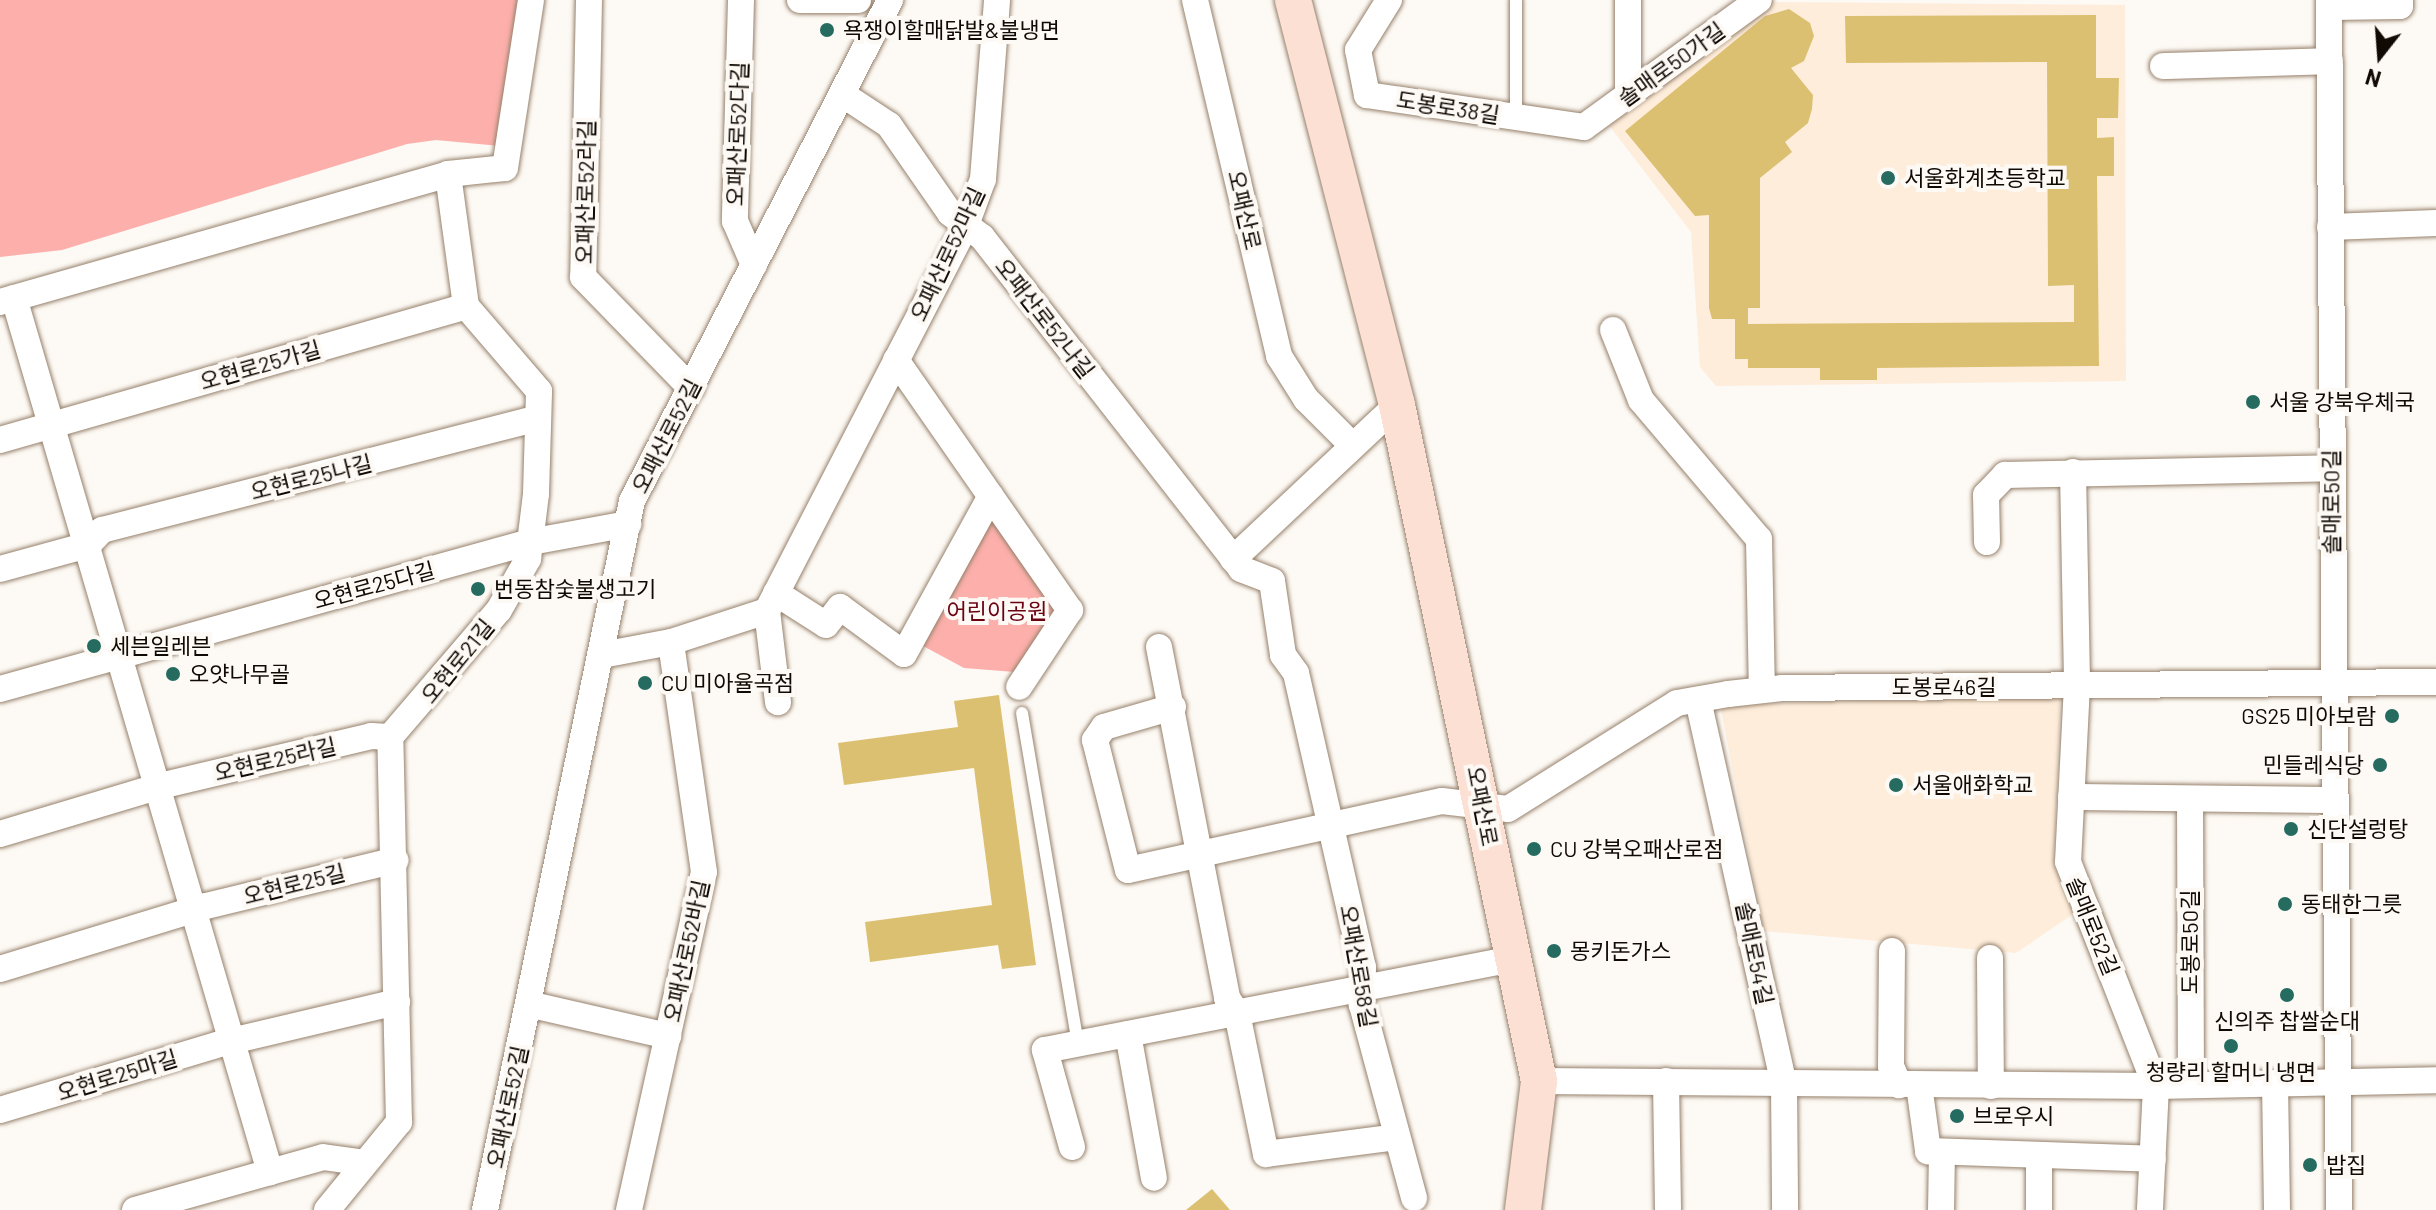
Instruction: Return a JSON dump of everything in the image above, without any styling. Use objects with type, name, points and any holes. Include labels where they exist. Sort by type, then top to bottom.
[{"type":"street","points":[[270,1172],[55,424],[7,300],[448,174],[505,168],[531,0]]},
{"type":"street","name":"오패산로52라길","points":[[589,0],[583,277],[691,388]]},
{"type":"street","name":"오패산로52다길","points":[[741,0],[735,221],[754,265]]},
{"type":"street","points":[[800,0],[858,0]]},
{"type":"street","name":"오패산로52길","points":[[485,1210],[632,501],[890,0]]},
{"type":"street","name":"오패산로52마길","points":[[772,602],[966,225],[983,179],[997,0]]},
{"type":"street","name":"오패산로","points":[[1195,0],[1279,356],[1306,399],[1350,443]]},
{"type":"street","name":"오패산로","points":[[1293,0],[1397,405],[1539,1081],[1523,1210]]},
{"type":"street","name":"도봉로38길","points":[[1389,0],[1358,50],[1367,95],[1584,127]]},
{"type":"street","points":[[1628,0],[1628,95]]},
{"type":"street","name":"솔매로50가길","points":[[1584,127],[1628,95],[1730,10],[1759,0]]},
{"type":"street","points":[[2330,3],[2400,6],[2400,0]]},
{"type":"street","name":"솔매로50길","points":[[2330,3],[2332,684],[2339,1210]]},
{"type":"street","points":[[2163,66],[2330,61]]},
{"type":"street","name":"오패산로52나길","points":[[842,94],[889,125],[950,213],[966,225],[1018,282],[1233,559]]},
{"type":"street","points":[[448,174],[466,306]]},
{"type":"street","points":[[2330,227],[2436,223]]},
{"type":"street","name":"오현로21길","points":[[390,737],[499,610],[528,559],[539,391],[466,306]]},
{"type":"street","name":"오현로25가길","points":[[0,440],[466,306]]},
{"type":"street","points":[[1613,330],[1641,400],[1759,539],[1762,690]]},
{"type":"street","points":[[896,360],[1070,610],[1020,700]]},
{"type":"street","points":[[1233,559],[1350,443],[1397,405]]},
{"type":"street","name":"오현로25나길","points":[[0,569],[88,545],[102,530],[538,418]]},
{"type":"street","points":[[1987,542],[1986,495],[2005,475],[2331,468]]},
{"type":"street","name":"솔매로52길","points":[[2073,472],[2077,685],[2068,862],[2156,1086],[2150,1210]]},
{"type":"street","points":[[602,655],[671,642],[772,602],[826,625],[840,607],[904,654],[991,496]]},
{"type":"street","name":"오현로25다길","points":[[0,689],[530,542],[628,524]]},
{"type":"street","name":"오패산로58길","points":[[1233,559],[1272,581],[1283,655],[1296,673],[1331,826],[1362,989],[1414,1198]]},
{"type":"street","points":[[772,602],[778,702]]},
{"type":"street","name":"오패산로52바길","points":[[629,1210],[704,872],[671,642]]},
{"type":"street","points":[[1159,647],[1227,998],[1237,1013],[1266,1154],[1397,1137]]},
{"type":"street","name":"도봉로46길","points":[[1484,811],[1508,809],[1677,703],[1762,690],[2436,682]]},
{"type":"street","name":"솔매로54길","points":[[1698,700],[1784,1085],[1785,1210]]},
{"type":"street","points":[[1173,707],[1104,727],[1095,740],[1128,870],[1442,801],[1484,811]]},
{"type":"street","name":"오현로25라길","points":[[0,834],[160,786],[371,736],[390,737]]},
{"type":"street","points":[[327,1210],[399,1122],[396,860],[390,737]]},
{"type":"street","points":[[2071,797],[2334,800]]},
{"type":"street","name":"도봉로50길","points":[[2190,799],[2191,1085]]},
{"type":"street","name":"오현로25길","points":[[0,969],[193,912],[396,860]]},
{"type":"street","points":[[1892,951],[1891,1066],[1909,1085],[1928,1151],[2153,1159]]},
{"type":"street","points":[[1990,958],[1991,1086]]},
{"type":"street","points":[[1072,1147],[1045,1050],[1514,959]]},
{"type":"street","name":"오현로25마길","points":[[0,1110],[233,1040],[397,1002]]},
{"type":"street","points":[[528,1004],[668,1036]]},
{"type":"street","points":[[1128,1034],[1154,1178]]},
{"type":"street","points":[[1539,1081],[2156,1086],[2436,1080]]},
{"type":"street","points":[[1666,1081],[1668,1210]]},
{"type":"street","points":[[2275,1083],[2277,1210]]},
{"type":"street","points":[[1941,1210],[1942,1152]]},
{"type":"street","points":[[2039,1155],[2039,1210]]},
{"type":"street","points":[[135,1210],[323,1157],[365,1163]]},
{"type":"lane","points":[[1516,0],[1516,117]]},
{"type":"lane","points":[[1020,700],[1078,1044]]},
{"type":"shaded area","name":"서울화계초등학교","points":[[1764,2],[2125,5],[2126,381],[1716,386],[1700,367],[1691,232],[1608,124]]},
{"type":"shaded area","name":"서울애화학교","points":[[2060,696],[2054,866],[2073,914],[2016,953],[1764,931],[1720,705]]},
{"type":"green space","points":[[0,0],[529,0],[500,146],[436,140],[407,144],[62,250],[0,257]]},
{"type":"green space","name":"어린이공원","points":[[991,496],[1069,607],[1028,673],[964,668],[912,640]]},
{"type":"building","points":[[1789,9],[1810,23],[1814,36],[1804,61],[1791,68],[1813,95],[1812,109],[1808,123],[1785,142],[1792,152],[1760,178],[1760,308],[1748,308],[1748,324],[2074,322],[2074,285],[2048,286],[2047,62],[1846,63],[1845,16],[2096,15],[2096,78],[2119,78],[2118,118],[2097,118],[2097,138],[2114,137],[2114,176],[2097,176],[2099,366],[1877,368],[1877,380],[1820,380],[1820,368],[1748,368],[1748,359],[1735,359],[1735,319],[1712,319],[1709,308],[1709,215],[1695,216],[1625,131],[1765,16]]},
{"type":"building","points":[[999,695],[1036,965],[1002,969],[998,945],[870,962],[865,922],[992,905],[974,768],[844,785],[838,743],[958,727],[954,701]]},
{"type":"building","points":[[1212,1189],[1230,1210],[1186,1210]]},
{"type":"place","name":"욕쟁이할매닭발&불냉면","points":[[827,30]]},
{"type":"place","name":"서울화계초등학교","points":[[1888,178]]},
{"type":"place","name":"서울 강북우체국","points":[[2253,402]]},
{"type":"place","name":"번동참숯불생고기","points":[[478,589]]},
{"type":"place","name":"세븐일레븐","points":[[94,646]]},
{"type":"place","name":"오얏나무골","points":[[173,674]]},
{"type":"place","name":"CU 미아율곡점","points":[[645,683]]},
{"type":"place","name":"GS25 미아보람","points":[[2392,716]]},
{"type":"place","name":"민들레식당","points":[[2380,765]]},
{"type":"place","name":"서울애화학교","points":[[1896,785]]},
{"type":"place","name":"신단설렁탕","points":[[2291,829]]},
{"type":"place","name":"CU 강북오패산로점","points":[[1534,849]]},
{"type":"place","name":"동태한그릇","points":[[2285,904]]},
{"type":"place","name":"몽키돈가스","points":[[1554,951]]},
{"type":"place","name":"신의주 찹쌀순대","points":[[2287,995]]},
{"type":"place","name":"청량리 할머니 냉면","points":[[2231,1046]]},
{"type":"place","name":"브로우시","points":[[1957,1116]]},
{"type":"place","name":"밥집","points":[[2310,1165]]}]
